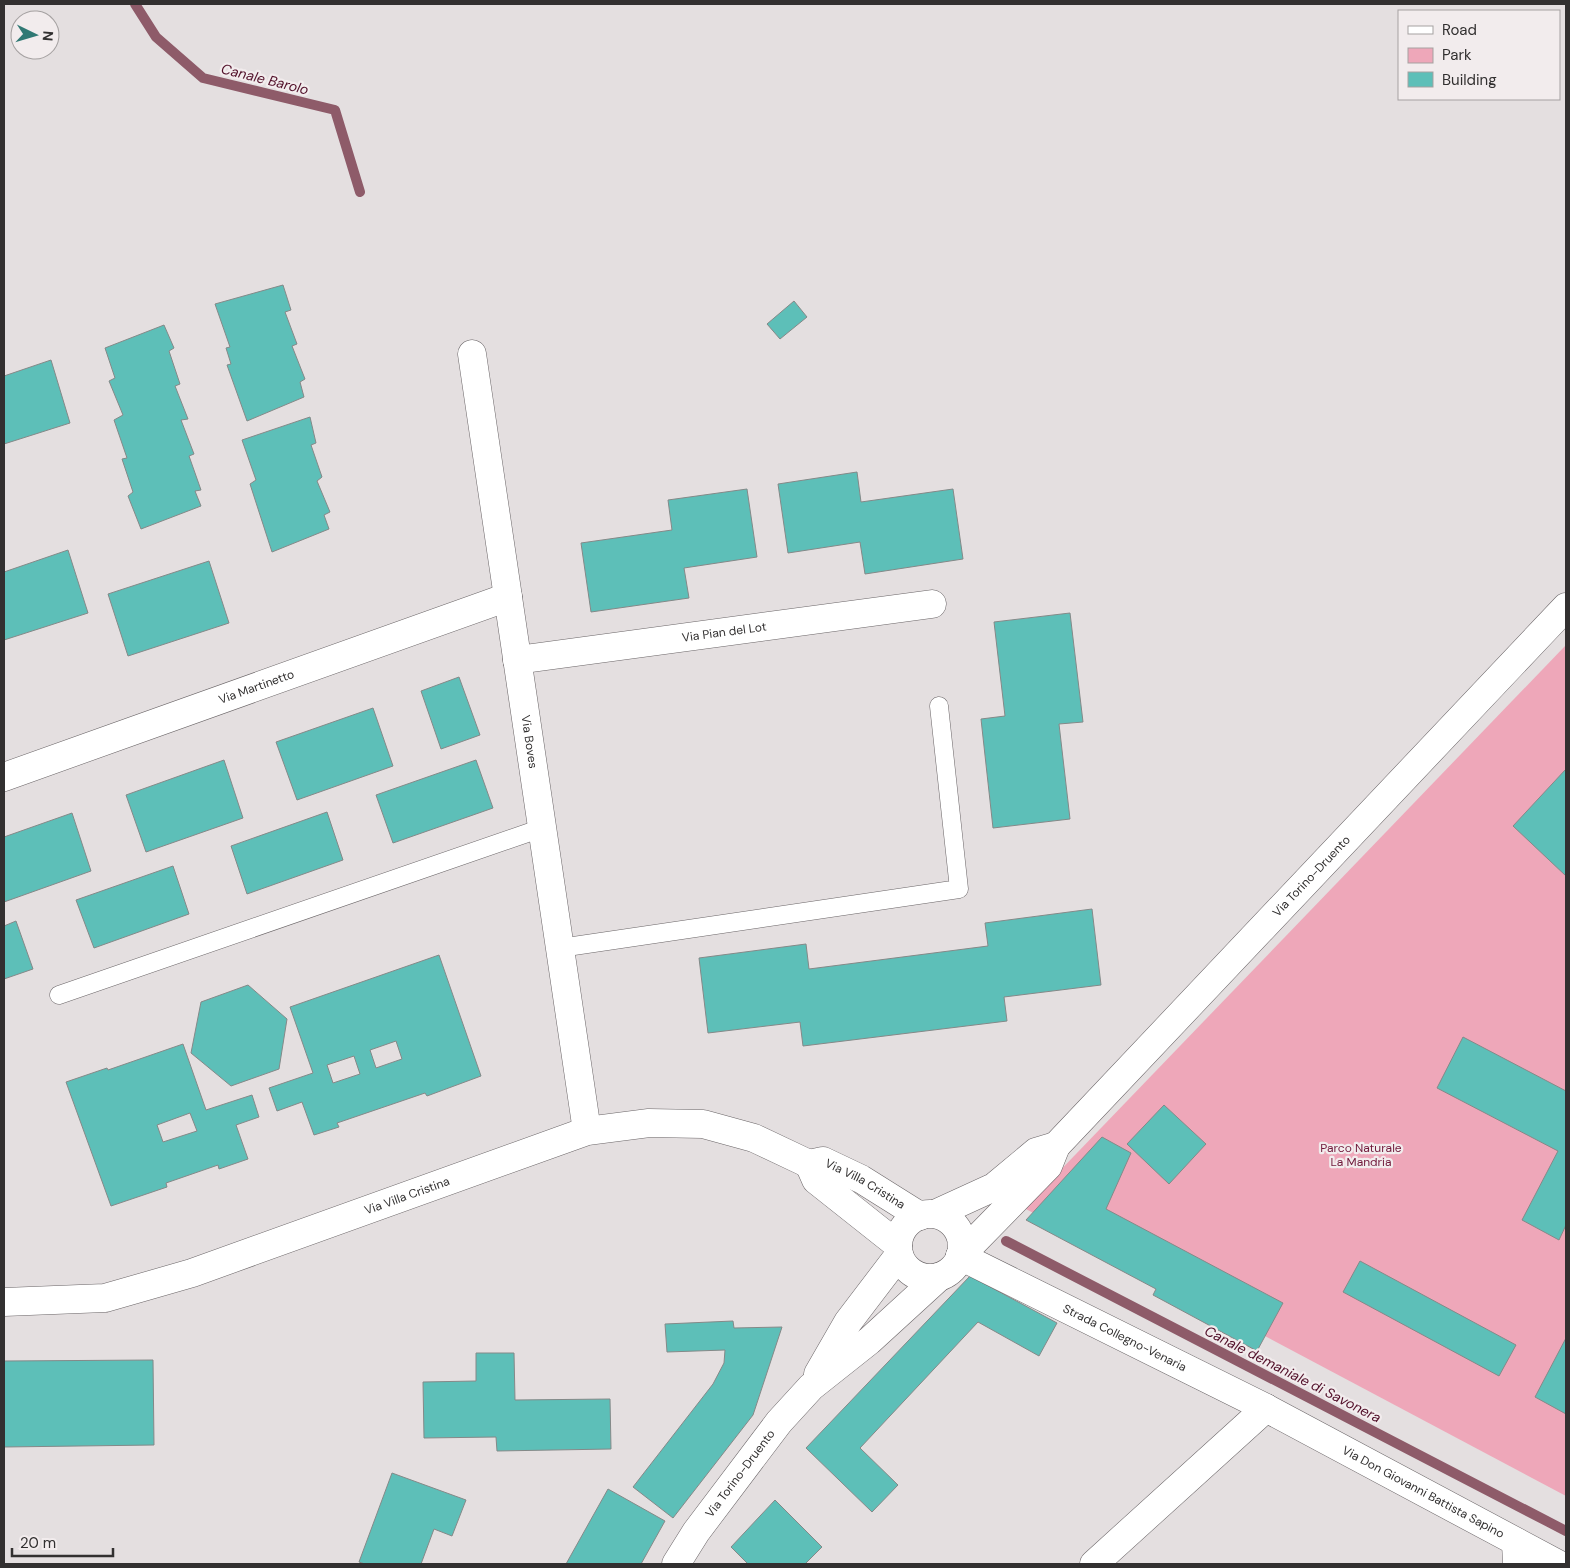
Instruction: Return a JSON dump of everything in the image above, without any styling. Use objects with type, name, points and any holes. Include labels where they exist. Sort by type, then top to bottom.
[{"type":"street","name":"Via Boves","points":[[472,354],[587,1131]]},
{"type":"street","name":"Via Martinetto","points":[[4,776],[508,597]]},
{"type":"street","name":"Via Pian del Lot","points":[[517,660],[932,604]]},
{"type":"street","name":"Via Torino-Druento","points":[[960,1256],[1048,1166],[1056,1146],[1566,608]]},
{"type":"street","name":"Via Villa Cristina","points":[[4,1302],[105,1298],[183,1275],[587,1131],[649,1122],[703,1124],[754,1138],[808,1164],[823,1161],[861,1179],[927,1215]]},
{"type":"street","name":"Via Torino-Druento","points":[[927,1215],[994,1186],[1036,1152],[1056,1146]]},
{"type":"street","name":"Via Villa Cristina","points":[[808,1164],[816,1180],[898,1250]]},
{"type":"street","points":[[927,1215],[945,1218],[954,1225],[962,1245],[956,1266],[948,1273],[939,1277],[924,1278],[910,1272],[898,1250],[900,1235],[906,1225],[927,1215]]},
{"type":"street","name":"Via Torino-Druento","points":[[811,1386],[848,1322],[898,1250]]},
{"type":"street","name":"Strada Collegno-Venaria","points":[[960,1256],[1277,1414]]},
{"type":"street","name":"Via Torino-Druento","points":[[676,1564],[696,1532],[779,1422],[811,1386],[869,1342],[939,1277]]},
{"type":"street","points":[[1094,1564],[1277,1414]]},
{"type":"street","name":"Via Don Giovanni Battista Sapino","points":[[1277,1414],[1517,1553],[1558,1564]]},
{"type":"lane","points":[[560,948],[959,889],[938,706]]},
{"type":"lane","points":[[59,994],[542,828]]},
{"type":"green space","name":"Parco Naturale La Mandria","points":[[1566,645],[1566,1496],[1024,1208]]},
{"type":"building","points":[[283,285],[291,310],[285,312],[297,344],[292,346],[305,379],[300,382],[304,397],[247,421],[227,365],[231,364],[226,348],[230,347],[215,304]]},
{"type":"building","points":[[794,301],[807,317],[780,339],[767,324]]},
{"type":"building","points":[[164,325],[174,348],[169,351],[180,384],[175,386],[188,419],[181,420],[194,454],[189,456],[201,490],[195,491],[201,506],[141,529],[128,496],[133,492],[122,459],[127,458],[114,420],[123,415],[109,381],[115,378],[105,348]]},
{"type":"building","points":[[51,360],[70,423],[4,444],[4,376]]},
{"type":"building","points":[[310,417],[316,443],[311,445],[322,477],[317,481],[330,512],[324,515],[329,529],[272,552],[250,484],[256,480],[242,440]]},
{"type":"building","points":[[857,472],[861,502],[953,489],[963,559],[865,574],[860,542],[788,553],[778,484]]},
{"type":"building","points":[[747,489],[757,557],[684,568],[689,598],[591,612],[581,543],[672,530],[668,500]]},
{"type":"building","points":[[68,550],[88,613],[4,640],[4,572]]},
{"type":"building","points":[[209,561],[229,623],[128,656],[108,594]]},
{"type":"building","points":[[1070,613],[1083,722],[1059,724],[1070,819],[993,828],[981,719],[1005,716],[994,622]]},
{"type":"building","points":[[459,677],[480,735],[441,749],[421,691]]},
{"type":"building","points":[[373,708],[393,766],[297,800],[276,742]]},
{"type":"building","points":[[224,760],[243,818],[146,852],[126,795]]},
{"type":"building","points":[[476,760],[493,808],[393,843],[376,795]]},
{"type":"building","points":[[1566,769],[1566,876],[1513,826]]},
{"type":"building","points":[[327,812],[343,860],[247,894],[231,846]]},
{"type":"building","points":[[72,813],[91,871],[4,902],[4,837]]},
{"type":"building","points":[[173,866],[189,914],[94,948],[76,900]]},
{"type":"building","points":[[1092,909],[1101,985],[1004,997],[1007,1021],[803,1046],[800,1022],[708,1033],[699,958],[806,944],[809,969],[988,946],[985,923]]},
{"type":"building","points":[[16,921],[33,969],[4,979],[4,926]]},
{"type":"building","points":[[439,955],[481,1076],[427,1096],[425,1093],[337,1123],[339,1127],[314,1135],[302,1102],[277,1111],[269,1088],[313,1073],[290,1007]],"holes":[[[396,1041],[402,1059],[376,1068],[370,1050]],[[354,1056],[360,1074],[333,1083],[327,1065]]]},
{"type":"building","points":[[248,985],[287,1019],[279,1069],[231,1086],[191,1053],[201,1002]]},
{"type":"building","points":[[1463,1037],[1566,1091],[1566,1225],[1559,1240],[1522,1220],[1558,1151],[1437,1088]]},
{"type":"building","points":[[183,1044],[206,1110],[252,1095],[259,1117],[236,1125],[248,1159],[219,1169],[218,1165],[166,1183],[167,1187],[111,1206],[66,1082],[107,1068],[108,1070]],"holes":[[[190,1113],[197,1131],[163,1142],[157,1125]]]},
{"type":"building","points":[[1164,1105],[1206,1144],[1169,1184],[1127,1144]]},
{"type":"building","points":[[1102,1137],[1131,1153],[1106,1209],[1283,1303],[1257,1351],[1153,1295],[1156,1289],[1026,1220]]},
{"type":"building","points":[[1360,1261],[1516,1345],[1499,1376],[1343,1292]]},
{"type":"building","points":[[970,1276],[1057,1323],[1039,1356],[978,1322],[860,1448],[898,1485],[872,1512],[806,1448]]},
{"type":"building","points":[[733,1321],[734,1328],[782,1327],[753,1415],[673,1518],[633,1487],[713,1384],[724,1363],[725,1350],[667,1352],[665,1324]]},
{"type":"building","points":[[1566,1338],[1566,1414],[1535,1397]]},
{"type":"building","points":[[476,1353],[514,1353],[515,1400],[610,1399],[611,1449],[497,1451],[496,1437],[424,1438],[423,1382],[476,1381]]},
{"type":"building","points":[[153,1360],[154,1445],[4,1447],[4,1361]]},
{"type":"building","points":[[392,1473],[466,1500],[452,1536],[434,1529],[421,1564],[365,1564],[359,1562]]},
{"type":"building","points":[[608,1489],[665,1521],[641,1564],[566,1564]]},
{"type":"building","points":[[775,1500],[822,1547],[805,1564],[748,1564],[731,1547]]},
{"type":"waterway","name":"Canale Barolo","points":[[135,4],[156,37],[203,78],[335,110],[360,192]]},
{"type":"waterway","name":"Canale demaniale di Savonera","points":[[1006,1241],[1566,1531]]}]
